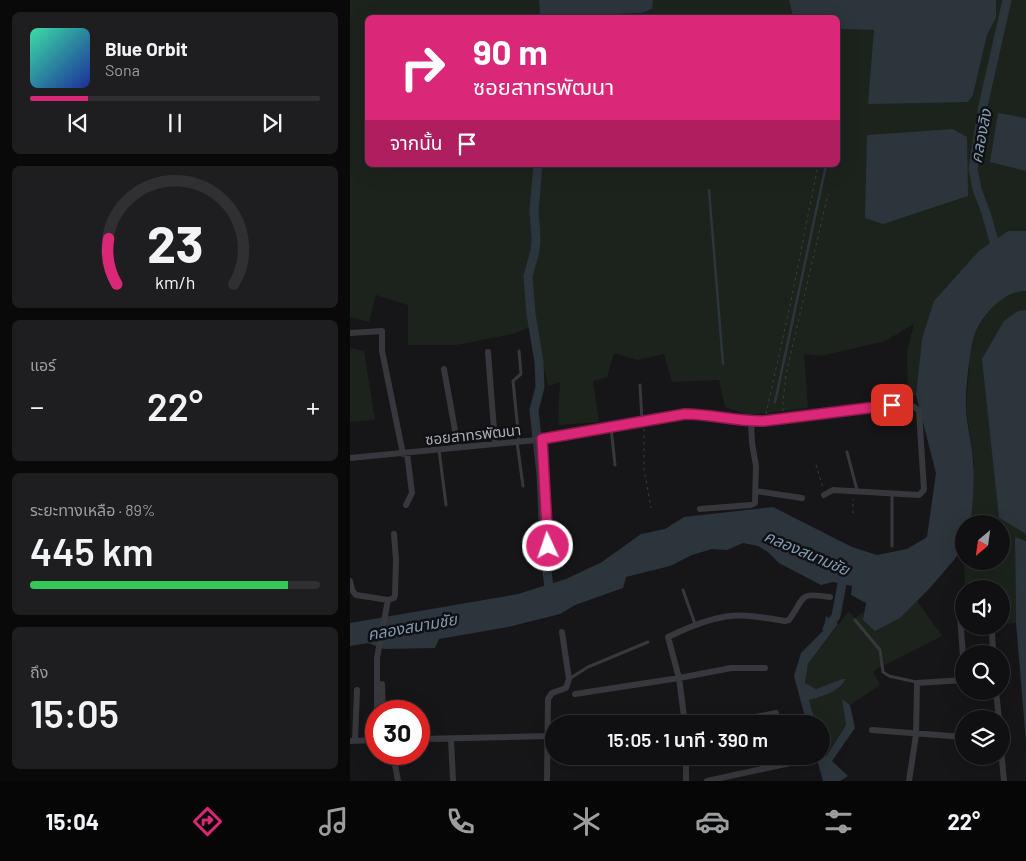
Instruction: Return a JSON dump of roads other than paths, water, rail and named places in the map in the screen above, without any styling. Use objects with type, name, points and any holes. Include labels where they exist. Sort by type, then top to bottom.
[{"type":"street","points":[[350,333],[382,331],[382,351],[412,493],[406,505]]},
{"type":"street","points":[[488,352],[495,443]]},
{"type":"street","points":[[444,369],[458,447]]},
{"type":"street","name":"ซอยสาทรพัฒนา","points":[[350,458],[539,439],[685,414],[751,422],[907,404],[919,410],[924,490],[920,495],[833,490],[824,495]]},
{"type":"street","points":[[700,510],[753,505],[756,491],[756,466],[751,422]]},
{"type":"street","points":[[539,439],[550,569]]},
{"type":"street","points":[[756,491],[802,498]]},
{"type":"street","points":[[350,582],[352,590],[356,595],[388,600],[394,598],[396,560],[394,534]]},
{"type":"street","points":[[684,715],[679,678],[668,637],[695,624],[726,617],[748,615],[785,621],[789,620],[803,597],[809,595],[830,597]]},
{"type":"street","points":[[377,700],[378,651],[388,600]]},
{"type":"street","points":[[549,715],[549,696],[566,688],[570,679],[562,632]]},
{"type":"street","points":[[576,694],[731,668],[765,668]]},
{"type":"street","points":[[909,781],[916,735],[917,683],[955,681]]},
{"type":"street","points":[[382,684],[383,700]]},
{"type":"street","points":[[357,690],[352,741],[365,740]]},
{"type":"street","points":[[766,715],[776,713]]},
{"type":"street","points":[[872,730],[955,737]]},
{"type":"street","points":[[430,739],[545,736]]},
{"type":"street","points":[[450,738],[453,781]]},
{"type":"street","points":[[396,765],[398,781]]},
{"type":"street","points":[[547,765],[547,781]]},
{"type":"street","points":[[686,765],[686,781]]},
{"type":"street","points":[[707,781],[781,765]]},
{"type":"street","points":[[1002,765],[1004,781]]},
{"type":"lane","points":[[519,351],[521,374],[514,381],[523,486]]},
{"type":"lane","points":[[640,386],[644,421]]},
{"type":"lane","points":[[611,426],[615,465]]},
{"type":"lane","points":[[439,449],[446,504]]},
{"type":"lane","points":[[847,452],[855,492]]},
{"type":"lane","points":[[892,494],[892,546]]},
{"type":"lane","points":[[684,590],[695,624]]},
{"type":"lane","points":[[855,620],[880,650],[883,672],[889,676],[917,683]]},
{"type":"lane","points":[[570,679],[588,667],[648,642]]},
{"type":"water","points":[[539,0],[653,0],[652,9],[642,13],[540,15]]},
{"type":"water","points":[[789,0],[996,0],[996,18],[987,35],[973,95],[968,102],[868,104],[874,30],[840,29],[840,15],[793,15]]},
{"type":"water","points":[[998,113],[1026,118],[1026,171],[990,162]]},
{"type":"water","points":[[953,129],[967,137],[968,196],[883,224],[865,218],[867,135]]},
{"type":"water","name":"คลองสนามชัย","points":[[1008,231],[1026,231],[1026,291],[1010,295],[995,304],[975,333],[968,370],[966,402],[974,470],[972,515],[955,515],[955,558],[929,589],[900,618],[875,631],[863,620],[866,603],[851,595],[852,586],[833,582],[821,585],[779,563],[768,552],[758,546],[743,543],[727,550],[712,549],[692,555],[670,566],[626,577],[623,588],[575,605],[560,614],[508,627],[439,639],[435,648],[384,649],[368,643],[350,646],[350,623],[518,594],[566,579],[602,562],[641,534],[665,529],[684,517],[773,507],[852,547],[877,555],[907,549],[927,537],[936,473],[916,395],[922,339],[934,301],[979,251]]},
{"type":"water","points":[[1026,310],[1026,534],[1010,525],[1010,515],[999,515],[982,359],[1004,321],[1018,311]]},
{"type":"water","points":[[1015,537],[1026,541],[1026,742],[1016,623]]},
{"type":"water","points":[[826,616],[838,624],[808,664],[805,683],[816,689],[846,679],[835,690],[809,700],[813,715],[805,715],[794,676],[801,653],[823,631]]},
{"type":"water","points":[[842,699],[850,705],[855,728],[832,761],[848,776],[840,781],[823,781],[819,765],[830,765],[830,751],[846,725]]},
{"type":"waterway","name":"คลองลิง","points":[[997,252],[977,189],[973,168],[983,106],[1007,0]]},
{"type":"waterway","points":[[538,167],[534,210],[535,251],[528,276],[531,314],[539,362],[540,387],[534,410],[541,475],[544,546],[550,596]]},
{"type":"waterway","points":[[775,402],[826,167]]},
{"type":"waterway","points":[[709,190],[723,364]]},
{"type":"waterway","name":"คลองสนามชัย","points":[[827,629],[836,616],[844,573]]}]
